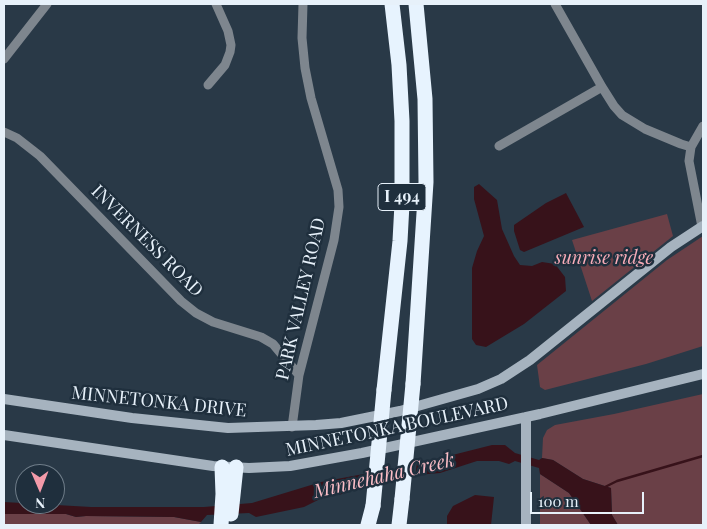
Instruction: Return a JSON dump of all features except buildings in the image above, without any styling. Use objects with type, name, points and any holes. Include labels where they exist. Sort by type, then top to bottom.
[{"type":"highway","name":"I 494","points":[[372,525],[402,204],[402,121],[399,65],[392,4]]},
{"type":"highway","name":"I 494","points":[[399,525],[413,384],[424,240],[426,173],[425,99],[416,4]]},
{"type":"highway","points":[[223,524],[229,467]]},
{"type":"highway","points":[[402,499],[404,525]]},
{"type":"highway","points":[[368,525],[374,506]]},
{"type":"main road","name":"MINNETONKA DRIVE","points":[[4,399],[186,425],[228,428],[292,427],[340,423],[400,411],[462,394],[502,379],[530,360],[671,247],[703,226]]},
{"type":"main road","name":"MINNETONKA BOULEVARD","points":[[4,435],[229,467],[290,466],[327,460],[526,417],[703,374]]},
{"type":"main road","points":[[526,417],[526,525]]},
{"type":"street","points":[[4,59],[47,4]]},
{"type":"street","points":[[208,84],[225,64],[230,52],[228,31],[216,4]]},
{"type":"street","name":"PARK VALLEY ROAD","points":[[292,427],[299,375],[334,240],[339,207],[338,190],[311,98],[305,68],[302,38],[303,4]]},
{"type":"street","points":[[555,4],[614,106],[633,122],[660,136],[691,147]]},
{"type":"street","points":[[499,146],[602,87]]},
{"type":"street","points":[[703,126],[691,147],[689,161],[703,226]]},
{"type":"street","name":"INVERNESS ROAD","points":[[4,132],[17,138],[40,156],[181,301],[196,313],[212,322],[262,337],[273,344],[299,375]]},
{"type":"green space","name":"sunrise ridge","points":[[667,214],[673,236],[592,301],[572,240]]},
{"type":"green space","points":[[703,236],[703,346],[646,364],[545,390],[540,387],[537,365],[667,260]]},
{"type":"green space","points":[[703,394],[703,525],[618,525],[612,515],[611,488],[583,479],[553,460],[542,458],[543,438],[547,430],[555,425]]},
{"type":"green space","points":[[540,474],[569,493],[591,525],[540,525]]},
{"type":"green space","points":[[4,514],[66,514],[76,517],[174,517],[201,522],[198,525],[4,525]]},
{"type":"water","points":[[479,184],[497,200],[502,229],[520,265],[532,266],[542,262],[555,264],[565,277],[566,291],[524,324],[486,347],[476,345],[472,339],[472,268],[484,236],[474,199],[474,187]]},
{"type":"water","points":[[566,193],[584,227],[524,252],[520,250],[514,225],[546,203]]},
{"type":"water","name":"Minnehaha Creek","points":[[492,445],[505,445],[515,453],[539,460],[542,458],[553,460],[583,479],[611,488],[612,515],[618,525],[591,525],[569,493],[540,474],[539,468],[515,461],[509,464],[499,461],[477,461],[440,473],[416,475],[363,487],[339,495],[328,495],[304,507],[256,517],[249,513],[207,515],[201,522],[174,517],[76,517],[65,514],[65,506],[204,507],[252,503],[321,482],[417,464]]},
{"type":"water","points":[[475,495],[494,497],[491,525],[447,525],[447,516],[453,506]]},
{"type":"water","points":[[4,502],[15,503],[15,514],[4,514]]},
{"type":"pier","points":[[417,462],[415,478],[363,490],[365,471]]},
{"type":"waterway","points":[[605,487],[617,481],[703,456]]}]
